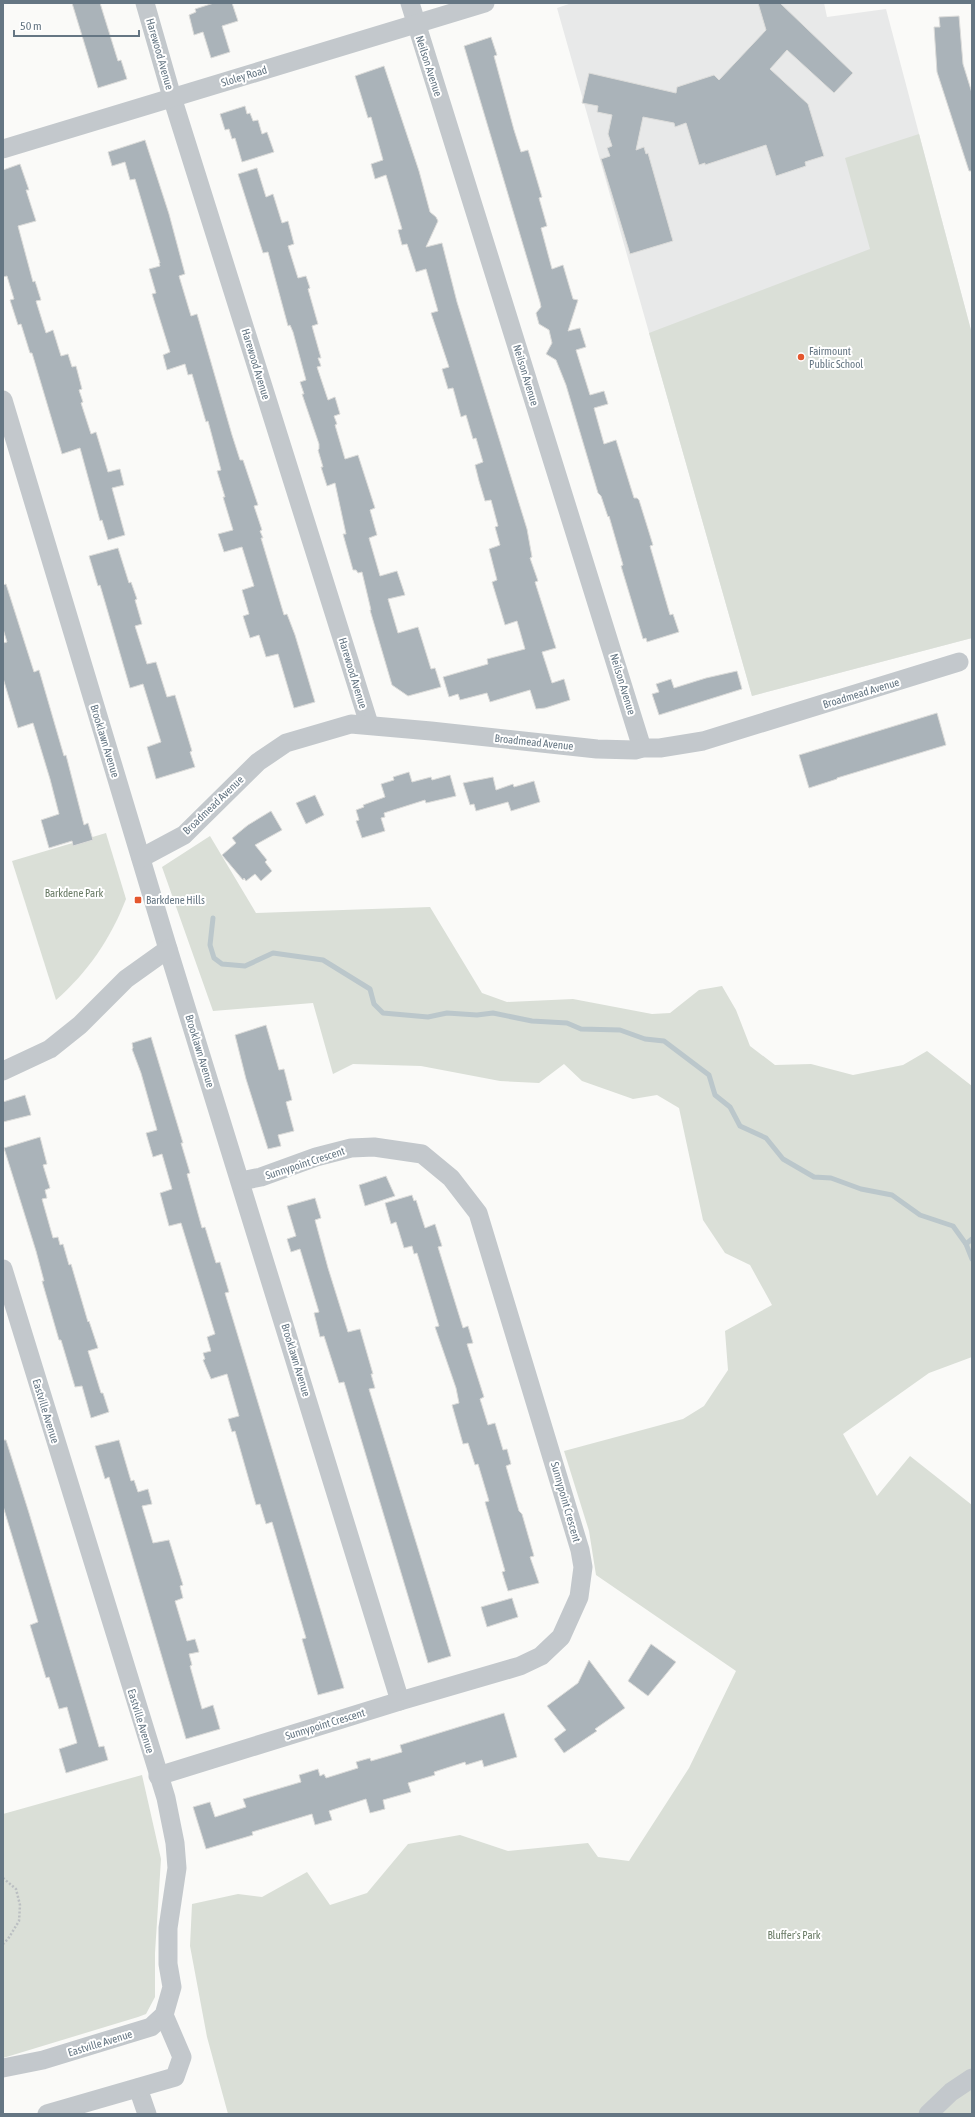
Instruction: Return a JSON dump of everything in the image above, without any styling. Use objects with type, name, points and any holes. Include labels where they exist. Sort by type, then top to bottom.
[{"type":"street","name":"Harewood Avenue","points":[[145,3],[172,97],[368,724]]},
{"type":"street","name":"Neilson Avenue","points":[[410,3],[642,748]]},
{"type":"street","name":"Sloley Road","points":[[3,149],[485,3]]},
{"type":"street","name":"Brooklawn Avenue","points":[[3,400],[140,858],[241,1181],[400,1701]]},
{"type":"street","name":"Broadmead Avenue","points":[[140,858],[184,835],[258,762],[286,742],[351,724],[368,724],[598,749],[635,750],[642,748],[660,748],[703,741],[959,662]]},
{"type":"street","points":[[3,1071],[50,1049],[80,1025],[126,979],[168,949]]},
{"type":"street","name":"Sunnypoint Crescent","points":[[158,1776],[400,1701],[520,1666],[541,1656],[561,1637],[579,1597],[583,1567],[580,1550],[552,1454],[478,1213],[451,1178],[422,1154],[374,1147],[351,1148],[316,1157],[261,1177],[241,1181]]},
{"type":"street","name":"Eastville Avenue","points":[[3,1269],[166,1798],[175,1843],[177,1868],[168,1928],[168,1964],[172,1988],[164,2015],[151,2027],[43,2060],[3,2068]]},
{"type":"street","points":[[47,2114],[175,2077],[182,2057],[164,2015]]},
{"type":"street","points":[[928,2114],[952,2092],[972,2078]]},
{"type":"street","points":[[138,2088],[147,2114]]},
{"type":"path","points":[[3,1878],[16,1888],[20,1905],[19,1921],[8,1939],[3,1944]]},
{"type":"shaded area","name":"Fairmount Public School","points":[[572,3],[824,3],[827,17],[886,9],[972,334],[972,638],[752,696],[557,8]]},
{"type":"green space","points":[[919,134],[972,334],[972,638],[752,696],[649,333],[870,249],[845,158]]},
{"type":"green space","name":"Barkdene Park","points":[[106,833],[126,899],[106,941],[97,954],[78,978],[56,1000],[12,861]]},
{"type":"green space","name":"Bluffer's Park","points":[[210,836],[256,913],[430,907],[482,993],[507,1002],[573,999],[652,1014],[670,1013],[699,990],[722,986],[736,1010],[750,1046],[775,1065],[811,1064],[853,1075],[903,1065],[927,1051],[972,1086],[972,1357],[929,1373],[843,1434],[877,1496],[910,1456],[972,1505],[972,2114],[228,2114],[207,2037],[190,1946],[192,1904],[238,1894],[262,1897],[307,1872],[330,1905],[367,1893],[408,1844],[460,1835],[508,1851],[588,1843],[598,1857],[629,1861],[689,1768],[736,1671],[596,1575],[589,1531],[564,1451],[683,1419],[704,1406],[728,1370],[725,1331],[772,1305],[750,1265],[725,1253],[703,1220],[679,1108],[657,1095],[633,1099],[582,1081],[564,1064],[539,1083],[500,1081],[421,1066],[353,1064],[333,1074],[313,1003],[213,1011],[162,867]]},
{"type":"green space","points":[[142,1775],[161,1859],[155,1953],[155,1997],[146,2014],[3,2058],[3,1814]]},
{"type":"building","points":[[72,3],[100,3],[118,61],[121,60],[127,79],[98,88]]},
{"type":"building","points":[[214,3],[232,3],[238,21],[222,26],[230,52],[211,58],[203,32],[194,35],[189,15],[196,12],[195,9]]},
{"type":"building","points":[[758,3],[780,3],[853,73],[834,93],[787,50],[770,69],[808,104],[824,156],[805,162],[806,166],[776,176],[766,145],[705,165],[705,163],[699,165],[686,123],[675,127],[674,123],[643,117],[636,150],[644,147],[646,154],[648,153],[673,241],[630,254],[601,159],[610,156],[607,148],[612,146],[608,134],[612,115],[597,112],[598,106],[582,103],[589,73],[676,93],[677,87],[714,75],[719,80],[766,30]]},
{"type":"building","points":[[959,16],[963,64],[972,93],[972,171],[969,171],[937,72],[934,27],[940,27],[939,17]]},
{"type":"building","points":[[491,37],[497,55],[494,56],[521,152],[528,150],[542,197],[539,198],[547,226],[541,228],[552,269],[563,265],[573,299],[578,300],[568,331],[580,328],[586,347],[576,350],[590,395],[604,391],[608,404],[594,408],[604,444],[616,440],[634,498],[639,500],[653,545],[650,546],[670,615],[673,614],[679,632],[647,642],[646,638],[643,639],[621,566],[623,565],[609,516],[608,517],[601,496],[598,493],[566,385],[556,360],[546,354],[552,343],[549,330],[539,324],[536,313],[541,307],[540,302],[464,46]]},
{"type":"building","points":[[384,66],[419,171],[430,212],[438,221],[426,247],[442,243],[457,302],[527,529],[532,557],[530,558],[538,581],[535,582],[556,648],[542,652],[552,683],[564,679],[570,700],[545,708],[536,709],[530,690],[490,702],[487,693],[460,700],[458,694],[449,697],[443,677],[488,664],[487,659],[525,649],[517,621],[505,625],[492,582],[497,580],[489,549],[500,545],[495,527],[498,526],[491,500],[485,501],[475,465],[483,462],[476,438],[473,439],[466,415],[461,417],[453,388],[448,389],[442,369],[449,367],[431,313],[438,311],[426,269],[416,272],[407,244],[402,245],[398,230],[402,229],[386,175],[375,179],[371,164],[383,160],[371,117],[368,118],[355,76]]},
{"type":"building","points":[[245,106],[247,114],[250,113],[253,121],[258,120],[262,134],[267,132],[274,152],[242,162],[235,138],[232,139],[229,129],[225,130],[220,114]]},
{"type":"building","points":[[145,140],[169,214],[185,274],[179,276],[191,316],[197,314],[232,435],[240,460],[243,460],[258,505],[254,506],[262,530],[260,531],[263,538],[261,538],[284,615],[287,614],[295,635],[315,702],[294,708],[278,654],[266,657],[259,635],[250,638],[243,616],[249,614],[242,590],[254,586],[242,547],[224,552],[218,534],[233,530],[217,471],[221,470],[208,421],[206,422],[192,374],[188,375],[185,364],[167,370],[163,355],[170,352],[152,294],[156,293],[149,269],[160,266],[160,263],[135,179],[130,180],[125,162],[112,166],[108,152]]},
{"type":"building","points":[[20,164],[29,190],[26,190],[36,221],[18,226],[33,282],[35,281],[41,300],[36,301],[46,333],[53,330],[61,356],[68,354],[72,367],[76,366],[82,389],[79,390],[83,402],[81,403],[91,434],[96,432],[108,472],[120,469],[124,485],[112,488],[125,535],[108,540],[102,520],[100,521],[80,448],[62,454],[32,353],[30,353],[21,324],[18,325],[10,300],[14,299],[7,276],[3,277],[3,170]]},
{"type":"building","points":[[257,168],[266,197],[273,194],[282,223],[288,221],[294,244],[288,246],[298,278],[306,276],[310,288],[308,289],[318,324],[312,326],[321,358],[318,358],[321,366],[317,367],[328,400],[335,397],[340,414],[334,416],[337,424],[335,425],[345,459],[358,455],[375,508],[370,510],[377,535],[369,538],[380,576],[397,571],[405,595],[388,599],[398,633],[418,627],[431,669],[435,668],[441,687],[408,696],[392,685],[370,610],[362,572],[358,573],[356,570],[353,570],[343,534],[346,534],[335,483],[327,486],[321,467],[323,467],[318,450],[319,444],[302,394],[304,394],[300,382],[306,380],[293,332],[290,325],[288,326],[268,252],[263,253],[238,174]]},
{"type":"building","points":[[118,548],[129,583],[131,582],[137,599],[135,600],[142,624],[135,626],[147,664],[156,662],[167,697],[175,695],[192,751],[190,752],[195,767],[156,779],[147,747],[161,742],[143,684],[130,688],[100,585],[98,586],[89,556]]},
{"type":"building","points":[[6,584],[34,672],[39,670],[64,756],[66,755],[84,825],[88,823],[93,840],[73,846],[72,841],[49,848],[41,820],[59,814],[50,779],[33,723],[18,728],[3,678],[3,643],[7,642],[3,629],[3,585]]},
{"type":"building","points":[[737,671],[742,689],[659,715],[652,694],[659,692],[656,684],[671,679],[674,688],[706,678]]},
{"type":"building","points":[[937,713],[946,745],[809,788],[799,755]]},
{"type":"building","points":[[409,772],[412,782],[431,777],[432,780],[450,775],[456,796],[426,803],[425,800],[384,813],[385,817],[381,818],[385,831],[362,838],[356,821],[359,820],[356,810],[364,807],[363,805],[385,797],[381,784],[394,780],[393,777]]},
{"type":"building","points":[[493,777],[496,790],[513,784],[514,787],[534,781],[540,802],[511,811],[508,802],[476,811],[474,804],[470,805],[463,783]]},
{"type":"building","points":[[315,795],[324,815],[306,824],[296,803]]},
{"type":"building","points":[[271,811],[282,830],[255,845],[267,860],[265,862],[272,871],[261,881],[255,874],[246,881],[244,878],[243,880],[222,855],[236,843],[232,838],[248,825]]},
{"type":"building","points":[[266,1025],[279,1070],[284,1069],[292,1100],[286,1102],[294,1131],[278,1135],[281,1146],[268,1149],[246,1079],[235,1035]]},
{"type":"building","points":[[151,1037],[183,1143],[181,1143],[190,1173],[187,1174],[202,1228],[205,1227],[216,1263],[220,1262],[229,1292],[225,1293],[344,1688],[318,1695],[302,1639],[306,1638],[272,1522],[266,1524],[260,1504],[256,1505],[235,1431],[232,1432],[228,1419],[239,1416],[227,1374],[211,1379],[203,1360],[205,1359],[203,1353],[211,1351],[207,1337],[215,1334],[181,1223],[169,1226],[160,1193],[172,1189],[162,1154],[153,1157],[146,1133],[157,1130],[141,1073],[132,1049],[132,1043]]},
{"type":"building","points":[[25,1095],[31,1115],[3,1122],[3,1102]]},
{"type":"building","points":[[40,1137],[47,1164],[43,1165],[50,1188],[45,1190],[47,1198],[42,1199],[53,1238],[58,1237],[60,1245],[63,1244],[69,1265],[71,1264],[88,1322],[89,1321],[98,1348],[88,1351],[101,1393],[103,1393],[109,1412],[91,1418],[82,1386],[75,1387],[61,1340],[59,1340],[42,1281],[44,1281],[36,1251],[4,1148]]},
{"type":"building","points":[[386,1176],[395,1196],[365,1206],[359,1185]]},
{"type":"building","points":[[412,1195],[414,1201],[416,1200],[425,1228],[435,1224],[442,1246],[438,1247],[463,1328],[468,1326],[473,1343],[467,1344],[484,1397],[480,1399],[488,1425],[495,1423],[503,1450],[507,1449],[511,1464],[506,1466],[534,1556],[530,1557],[539,1583],[508,1591],[502,1572],[505,1571],[485,1502],[489,1501],[478,1464],[475,1465],[468,1443],[463,1444],[452,1405],[459,1403],[456,1388],[435,1327],[439,1326],[417,1253],[414,1254],[412,1246],[404,1248],[396,1222],[391,1224],[385,1203]]},
{"type":"building","points":[[315,1198],[321,1218],[315,1220],[328,1268],[348,1332],[360,1329],[373,1374],[371,1374],[375,1388],[369,1389],[451,1656],[428,1663],[344,1382],[339,1383],[324,1336],[320,1337],[314,1313],[319,1312],[300,1249],[291,1252],[287,1239],[296,1236],[287,1206]]},
{"type":"building","points":[[3,1440],[6,1440],[29,1513],[99,1747],[104,1746],[108,1760],[66,1773],[59,1749],[77,1743],[67,1707],[59,1709],[49,1677],[46,1678],[30,1625],[38,1622],[3,1506]]},
{"type":"building","points":[[119,1440],[131,1481],[134,1480],[138,1492],[148,1489],[152,1504],[142,1506],[153,1543],[169,1540],[183,1585],[180,1586],[183,1598],[175,1601],[187,1641],[195,1639],[199,1652],[189,1654],[192,1665],[190,1666],[202,1709],[213,1705],[220,1729],[186,1739],[109,1477],[105,1479],[95,1446]]},
{"type":"building","points":[[512,1598],[518,1617],[487,1627],[481,1607]]},
{"type":"building","points":[[651,1644],[676,1662],[648,1696],[628,1681]]},
{"type":"building","points":[[589,1660],[625,1708],[595,1729],[597,1731],[564,1753],[554,1739],[566,1730],[547,1706],[578,1683]]},
{"type":"building","points":[[504,1713],[517,1757],[484,1767],[482,1760],[466,1765],[465,1762],[434,1772],[435,1775],[408,1783],[411,1792],[383,1800],[385,1809],[370,1813],[366,1799],[329,1811],[332,1820],[315,1825],[312,1814],[252,1832],[253,1835],[206,1849],[193,1807],[210,1802],[215,1817],[246,1807],[243,1799],[301,1782],[299,1775],[318,1769],[320,1776],[324,1774],[326,1778],[358,1768],[356,1762],[370,1758],[371,1761],[402,1752],[400,1745]]},
{"type":"waterway","points":[[213,918],[210,945],[214,958],[222,964],[245,966],[273,953],[323,960],[370,989],[374,1004],[383,1013],[428,1017],[447,1013],[477,1015],[493,1013],[532,1021],[567,1023],[581,1029],[620,1030],[645,1039],[664,1041],[709,1075],[715,1095],[730,1107],[740,1126],[766,1138],[783,1159],[814,1177],[831,1178],[861,1189],[892,1195],[920,1215],[953,1226],[966,1244],[972,1259]]},
{"type":"waterway","points":[[966,1244],[972,1239]]},
{"type":"place","name":"Fairmount Public School","points":[[801,357]]},
{"type":"place","name":"Barkdene Hills","points":[[138,900]]}]
